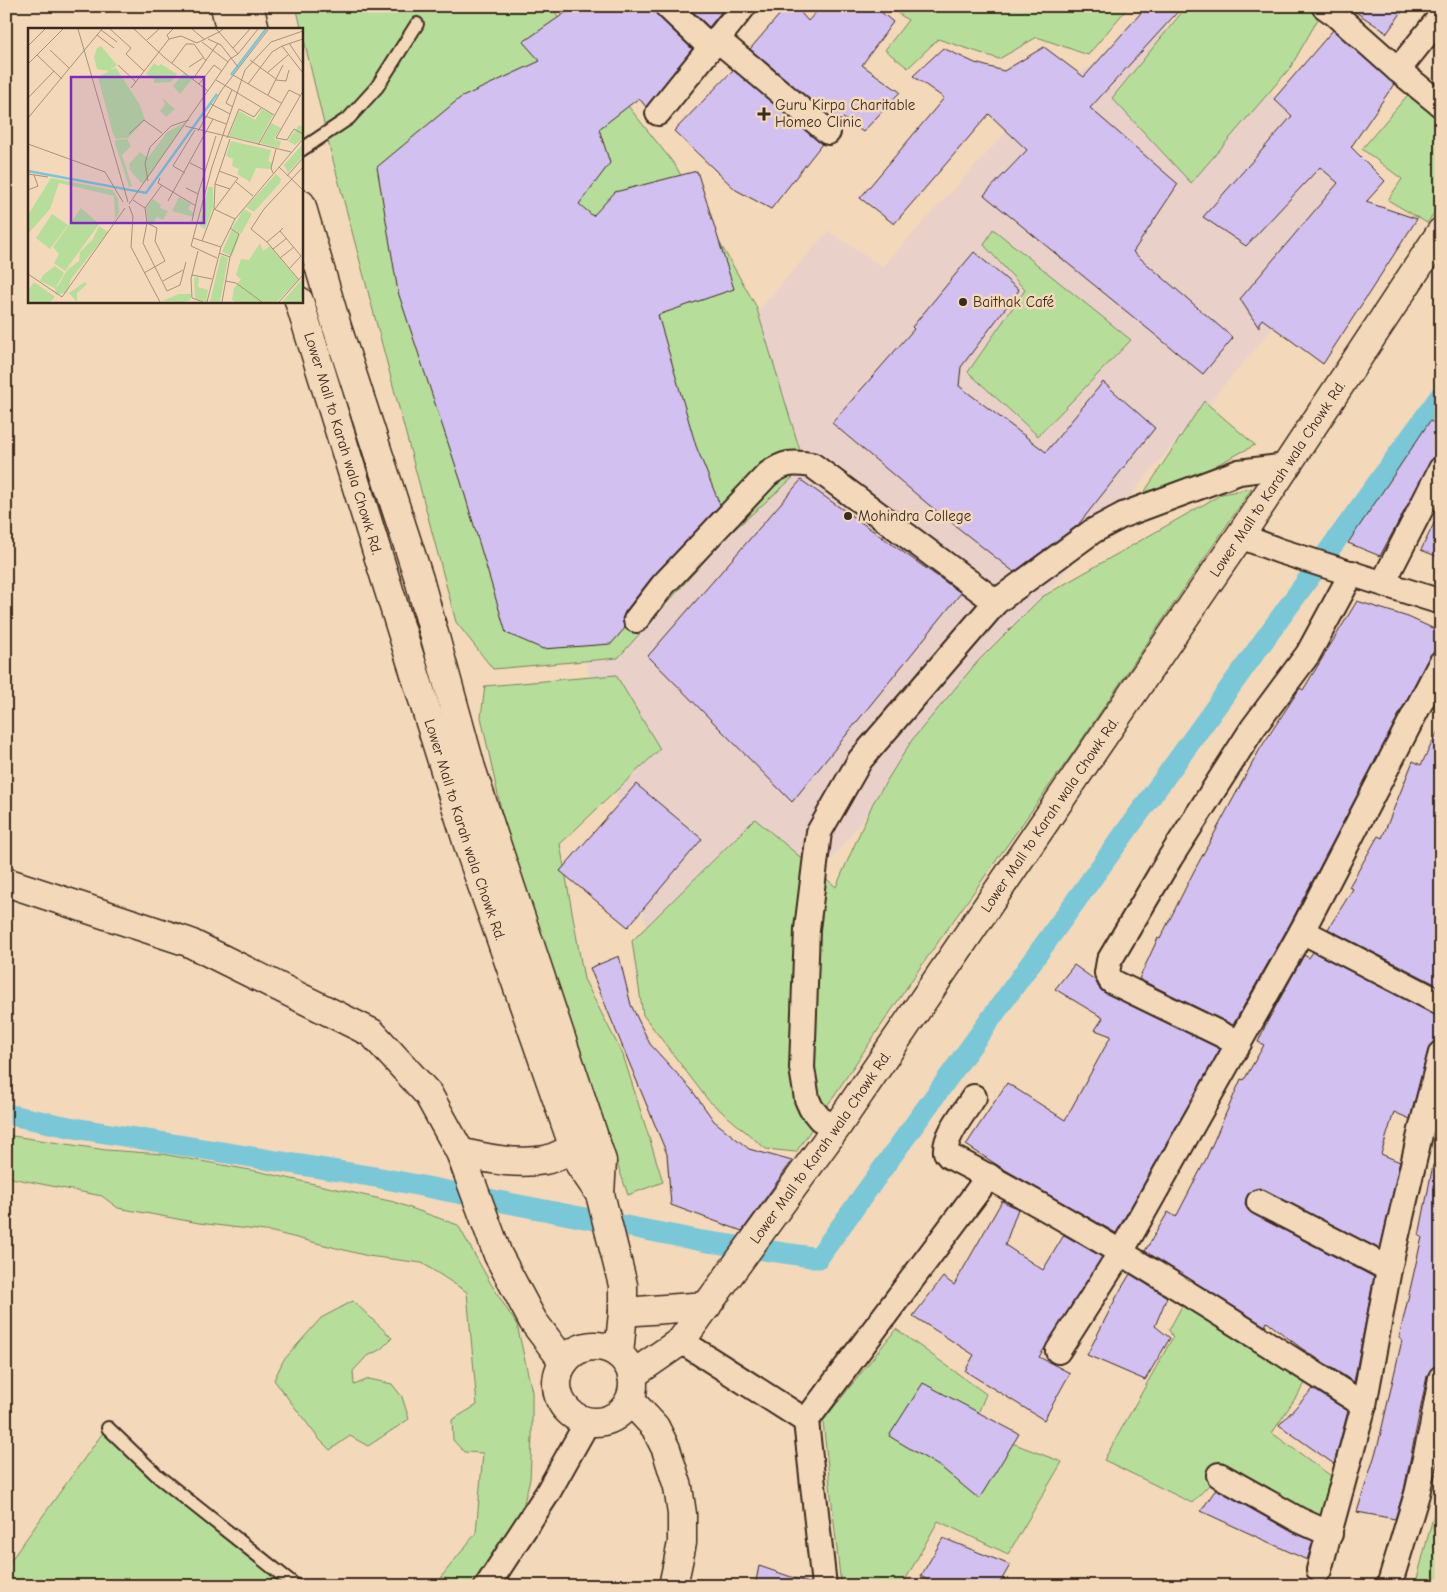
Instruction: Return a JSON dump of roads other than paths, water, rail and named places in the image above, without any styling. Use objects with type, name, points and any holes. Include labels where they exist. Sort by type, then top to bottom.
[{"type":"main road","points":[[225,6],[230,28]]},
{"type":"main road","points":[[249,6],[255,28]]},
{"type":"main road","points":[[302,212],[337,327],[419,579],[471,768],[602,1161],[601,1198]]},
{"type":"main road","name":"Lower Mall to Karah wala Chowk Rd.","points":[[299,302],[470,851],[580,1165],[601,1198],[623,1285],[627,1376],[681,1341],[836,1128],[1240,536],[1441,232]]},
{"type":"main road","points":[[6,882],[188,942],[372,1034],[428,1094],[463,1160],[498,1255],[528,1313],[564,1362]]},
{"type":"main road","points":[[463,1160],[483,1158],[521,1162],[547,1160],[574,1148]]},
{"type":"main road","points":[[623,1312],[706,1306]]},
{"type":"main road","points":[[627,1376],[623,1410],[612,1418],[600,1421],[588,1421],[576,1417],[566,1409],[560,1398],[557,1386],[558,1374],[564,1362],[572,1353],[584,1347],[608,1348],[627,1376],[666,1449],[678,1488],[682,1514],[682,1543],[674,1586]]},
{"type":"street","points":[[667,6],[828,132]]},
{"type":"street","points":[[658,113],[744,6]]},
{"type":"street","points":[[1333,9],[1398,70],[1441,105]]},
{"type":"street","points":[[1398,70],[1441,16]]},
{"type":"street","points":[[636,620],[663,585],[768,474],[778,467],[792,462],[812,464],[996,602]]},
{"type":"street","points":[[836,1128],[820,1119],[810,1108],[802,1068],[807,929],[820,832],[860,760],[996,602],[1093,531],[1123,515],[1239,472],[1286,466]]},
{"type":"street","points":[[1383,583],[1441,469]]},
{"type":"street","points":[[1240,536],[1280,551],[1441,602]]},
{"type":"street","points":[[1239,1043],[1111,981],[1107,973],[1109,961],[1170,858],[1253,728],[1308,654],[1341,570]]},
{"type":"street","points":[[1058,1351],[1121,1252],[1302,931],[1441,663]]},
{"type":"street","points":[[1302,931],[1441,1003]]},
{"type":"street","points":[[1319,1570],[1364,1406],[1389,1269],[1441,1053]]},
{"type":"street","points":[[974,1097],[950,1134],[945,1147],[946,1152],[1121,1252],[1364,1406]]},
{"type":"street","points":[[824,1586],[806,1421],[990,1176]]},
{"type":"street","points":[[1259,1202],[1389,1269]]},
{"type":"street","points":[[681,1341],[806,1421]]},
{"type":"street","points":[[1389,1586],[1417,1494],[1441,1378]]},
{"type":"street","points":[[486,1586],[547,1494],[588,1421]]},
{"type":"street","points":[[1219,1474],[1299,1520],[1330,1534]]},
{"type":"lane","points":[[302,149],[349,118],[377,87],[417,24]]},
{"type":"lane","points":[[108,1428],[159,1477],[296,1586]]},
{"type":"waterway","points":[[6,1114],[74,1128],[381,1178],[702,1241],[818,1258],[1441,395]]},
{"type":"place","name":"Guru Kirpa Charitable Homeo Clinic","points":[[764,114]]},
{"type":"place","name":"Baithak Café","points":[[963,302]]},
{"type":"place","name":"Mohindra College","points":[[848,516]]}]
